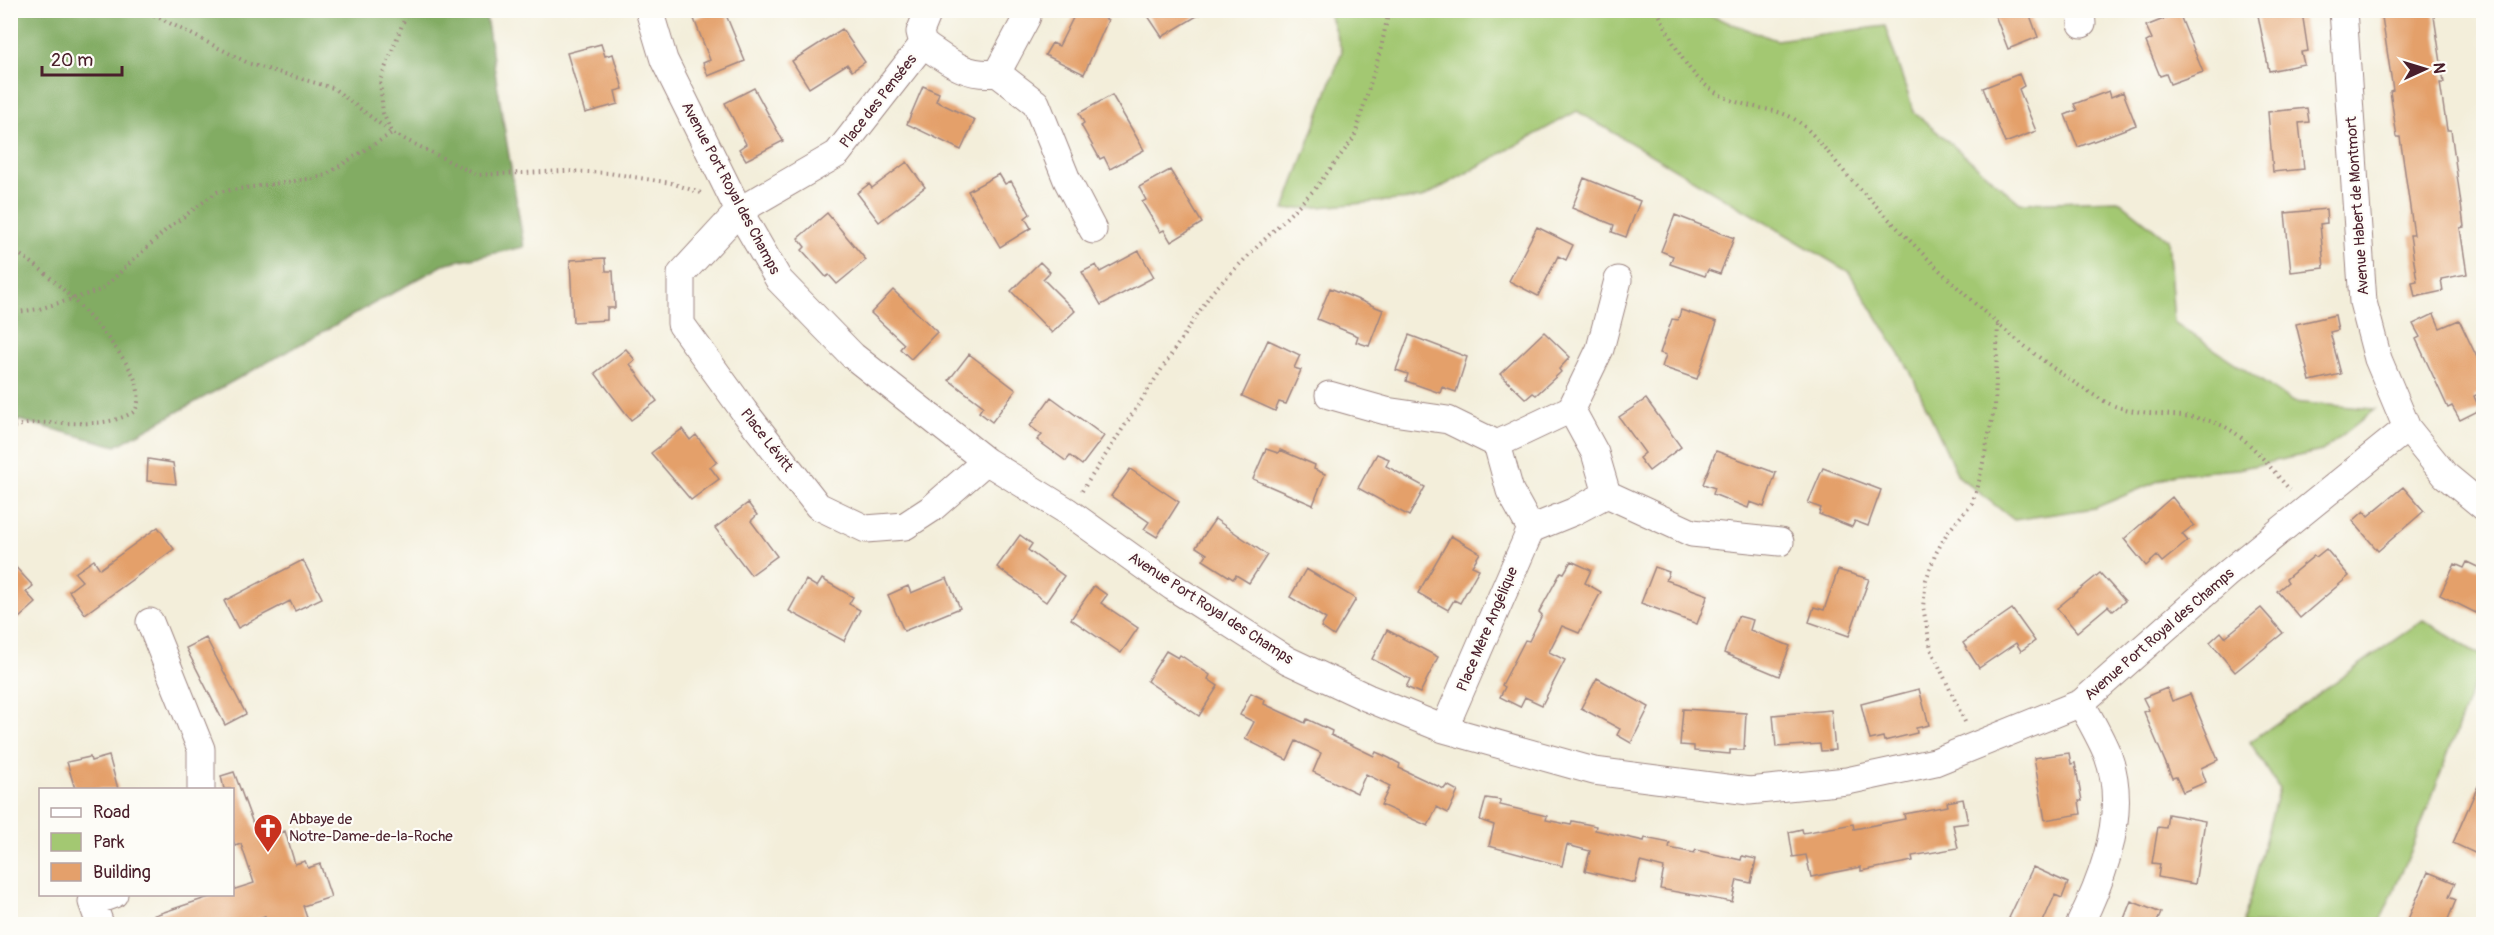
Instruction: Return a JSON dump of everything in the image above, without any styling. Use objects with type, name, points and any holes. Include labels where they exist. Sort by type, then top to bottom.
[{"type":"street","name":"Avenue Port Royal des Champs","points":[[649,10],[664,60],[739,211],[779,280],[854,356],[986,461],[1067,511],[1173,587],[1287,660],[1368,698],[1444,729],[1594,771],[1749,791],[1847,781],[1935,762],[2081,703],[2228,573],[2407,428]]},
{"type":"street","name":"Place des Pensées","points":[[929,10],[920,32],[923,44],[953,65],[979,75],[997,73]]},
{"type":"street","points":[[1026,10],[1027,17],[997,73],[1036,103],[1067,180],[1093,230]]},
{"type":"street","name":"Avenue Habert de Montmort","points":[[2343,10],[2363,302],[2378,359],[2407,428],[2445,475],[2484,507]]},
{"type":"street","name":"Place des Pensées","points":[[739,211],[837,154],[923,44]]},
{"type":"street","name":"Place Lévitt","points":[[739,211],[681,274],[681,324],[744,411],[818,506],[867,529],[905,526],[931,509],[986,461]]},
{"type":"street","points":[[1497,444],[1571,409],[1600,349],[1618,280]]},
{"type":"street","points":[[1329,395],[1386,411],[1448,420],[1497,444],[1510,491],[1532,529],[1573,512],[1606,494]]},
{"type":"street","points":[[1571,409],[1595,453],[1606,494]]},
{"type":"street","points":[[1606,494],[1692,533],[1780,542]]},
{"type":"street","name":"Place Mère Angélique","points":[[1444,729],[1532,529]]},
{"type":"street","points":[[150,622],[201,749],[201,788]]},
{"type":"street","points":[[2080,924],[2112,838],[2115,802],[2108,758],[2081,703]]},
{"type":"street","points":[[100,924],[92,902],[108,896]]},
{"type":"path","points":[[144,10],[250,64],[333,88],[393,133],[477,175],[566,171],[637,176],[705,194],[739,211]]},
{"type":"path","points":[[393,133],[383,112],[380,81],[408,10]]},
{"type":"path","points":[[1067,511],[1094,476],[1212,292],[1314,190],[1354,138],[1381,48],[1389,10]]},
{"type":"path","points":[[1657,10],[1673,45],[1698,82],[1730,100],[1772,108],[1804,126],[1854,183],[1960,289],[2067,378],[2105,402],[2151,413],[2208,420],[2226,427],[2249,445],[2307,508]]},
{"type":"path","points":[[10,313],[73,300],[100,290],[167,229],[217,192],[322,177],[393,133]]},
{"type":"path","points":[[10,249],[48,275],[73,300],[114,347],[135,378],[139,394],[135,411],[116,419],[71,424],[34,422],[10,428]]},
{"type":"path","points":[[1972,747],[1956,701],[1931,649],[1923,607],[1926,580],[1935,555],[1947,534],[1972,504],[1978,486],[1995,406],[1998,321]]},
{"type":"green space","points":[[11,10],[485,11],[524,247],[447,263],[116,446],[19,420],[11,431]]},
{"type":"green space","points":[[1328,11],[1709,11],[1711,16],[1776,40],[1885,26],[1914,112],[2020,203],[2118,200],[2168,240],[2174,322],[2293,402],[2375,409],[2322,451],[2238,469],[2175,474],[2095,508],[2014,520],[1958,476],[1909,369],[1849,272],[1577,111],[1422,198],[1284,210],[1342,51]]},
{"type":"green space","points":[[2423,620],[2483,657],[2483,661],[2412,849],[2379,924],[2243,924],[2279,788],[2250,742]]},
{"type":"building","points":[[716,10],[724,10],[745,61],[708,76],[703,63],[710,60],[694,19]]},
{"type":"building","points":[[1077,10],[1089,10],[1108,20],[1084,74],[1045,55],[1052,43],[1059,46]]},
{"type":"building","points":[[1144,10],[1207,10],[1162,37]]},
{"type":"building","points":[[1993,10],[2028,10],[2038,37],[2008,49]]},
{"type":"building","points":[[2257,10],[2302,12],[2308,51],[2301,52],[2304,64],[2269,71]]},
{"type":"building","points":[[2381,10],[2433,10],[2444,83],[2440,83],[2447,130],[2451,130],[2464,227],[2460,228],[2467,274],[2441,279],[2443,291],[2415,297],[2412,282],[2417,281],[2410,235],[2414,235],[2400,137],[2397,137],[2390,91],[2393,90]]},
{"type":"building","points":[[2179,13],[2203,72],[2170,84],[2166,74],[2160,76],[2146,42],[2152,39],[2146,26]]},
{"type":"building","points":[[842,29],[865,62],[852,71],[847,64],[809,88],[792,61]]},
{"type":"building","points":[[601,44],[605,56],[613,54],[623,89],[615,91],[618,104],[585,113],[567,53]]},
{"type":"building","points":[[2019,74],[2024,86],[2019,89],[2036,131],[2005,143],[1983,88]]},
{"type":"building","points":[[923,86],[939,93],[936,101],[975,120],[961,150],[907,124]]},
{"type":"building","points":[[754,88],[783,141],[746,160],[739,149],[746,144],[725,103]]},
{"type":"building","points":[[2109,91],[2111,97],[2123,92],[2136,125],[2078,147],[2065,115],[2077,110],[2074,104]]},
{"type":"building","points":[[1112,95],[1144,150],[1110,169],[1104,157],[1100,159],[1081,125],[1084,123],[1079,113]]},
{"type":"building","points":[[2307,108],[2309,122],[2299,123],[2304,169],[2273,172],[2268,112]]},
{"type":"building","points":[[907,162],[925,187],[879,222],[857,193],[869,184],[872,188]]},
{"type":"building","points":[[1170,170],[1202,223],[1171,242],[1164,230],[1160,232],[1142,202],[1146,200],[1139,187]]},
{"type":"building","points":[[999,174],[1005,184],[1011,181],[1030,214],[1025,218],[1031,228],[1000,247],[968,191]]},
{"type":"building","points":[[1584,178],[1640,201],[1626,237],[1612,232],[1614,225],[1572,208]]},
{"type":"building","points":[[2326,209],[2327,223],[2320,224],[2324,268],[2291,272],[2285,213]]},
{"type":"building","points":[[827,213],[866,260],[837,284],[829,275],[826,277],[802,250],[805,247],[798,238]]},
{"type":"building","points":[[1675,215],[1734,238],[1720,274],[1708,270],[1705,276],[1670,264],[1673,256],[1661,251]]},
{"type":"building","points":[[1537,227],[1573,245],[1566,260],[1558,256],[1538,296],[1509,281]]},
{"type":"building","points":[[1139,251],[1154,277],[1101,305],[1082,272],[1096,265],[1100,272]]},
{"type":"building","points":[[605,258],[606,271],[613,271],[615,308],[607,308],[607,320],[573,322],[570,260]]},
{"type":"building","points":[[1040,262],[1050,272],[1043,279],[1075,311],[1052,333],[1011,291]]},
{"type":"building","points":[[1330,288],[1383,310],[1369,346],[1356,342],[1358,336],[1317,319]]},
{"type":"building","points":[[893,290],[937,332],[911,359],[900,349],[904,344],[871,313]]},
{"type":"building","points":[[1681,310],[1717,322],[1697,379],[1662,367],[1666,355],[1660,353],[1672,319],[1678,320]]},
{"type":"building","points":[[2434,314],[2440,328],[2459,320],[2484,372],[2484,391],[2474,396],[2480,410],[2460,420],[2452,406],[2448,408],[2416,339],[2420,337],[2413,324]]},
{"type":"building","points":[[2335,315],[2338,330],[2330,332],[2341,374],[2310,381],[2296,324]]},
{"type":"building","points":[[1544,332],[1570,357],[1559,369],[1561,372],[1536,395],[1533,393],[1526,399],[1500,374]]},
{"type":"building","points":[[1409,335],[1467,357],[1456,392],[1442,387],[1440,393],[1406,381],[1408,374],[1396,370]]},
{"type":"building","points":[[1268,340],[1300,355],[1294,368],[1301,370],[1286,404],[1279,402],[1275,411],[1242,396]]},
{"type":"building","points":[[626,349],[635,360],[630,364],[657,401],[631,420],[595,373]]},
{"type":"building","points":[[969,354],[1016,390],[992,422],[979,412],[983,406],[949,380]]},
{"type":"building","points":[[1051,397],[1104,436],[1082,465],[1070,456],[1066,461],[1037,440],[1042,435],[1030,426]]},
{"type":"building","points":[[1646,399],[1681,447],[1649,471],[1639,458],[1645,453],[1619,417]]},
{"type":"building","points":[[682,429],[690,440],[696,435],[717,462],[710,467],[719,479],[691,500],[651,453]]},
{"type":"building","points":[[1266,449],[1278,453],[1280,450],[1315,465],[1314,469],[1325,474],[1313,505],[1253,479]]},
{"type":"building","points":[[1716,451],[1776,473],[1764,507],[1750,502],[1748,508],[1713,494],[1715,488],[1703,484]]},
{"type":"building","points":[[1377,454],[1389,459],[1386,466],[1425,487],[1409,516],[1358,488]]},
{"type":"building","points":[[148,459],[173,463],[176,484],[147,481]]},
{"type":"building","points":[[1823,468],[1881,490],[1868,526],[1855,521],[1852,527],[1819,514],[1821,508],[1808,503]]},
{"type":"building","points":[[1130,469],[1179,502],[1157,537],[1144,529],[1149,522],[1111,496]]},
{"type":"building","points":[[2403,487],[2424,511],[2378,551],[2353,521],[2364,511],[2368,516]]},
{"type":"building","points":[[2172,497],[2194,525],[2182,534],[2188,541],[2162,562],[2157,556],[2146,566],[2124,539]]},
{"type":"building","points":[[748,503],[757,515],[751,521],[777,556],[751,575],[715,528]]},
{"type":"building","points":[[1215,519],[1267,555],[1249,583],[1236,575],[1233,579],[1203,560],[1207,554],[1196,547]]},
{"type":"building","points":[[158,527],[174,549],[85,614],[69,591],[82,581],[75,573],[94,560],[100,569]]},
{"type":"building","points":[[1020,535],[1032,544],[1028,550],[1064,576],[1046,602],[997,567]]},
{"type":"building","points":[[1451,536],[1480,553],[1472,566],[1479,569],[1460,603],[1454,600],[1448,610],[1418,593]]},
{"type":"building","points":[[2326,549],[2349,576],[2300,618],[2277,591],[2288,582],[2286,579]]},
{"type":"building","points":[[303,560],[322,598],[295,611],[290,601],[238,628],[224,601]]},
{"type":"building","points":[[10,561],[33,586],[26,592],[36,603],[19,618],[10,608]]},
{"type":"building","points":[[1571,561],[1591,570],[1585,583],[1601,592],[1579,633],[1562,626],[1549,652],[1565,660],[1542,705],[1525,697],[1520,707],[1500,697],[1505,687],[1502,685],[1525,640],[1529,641],[1542,615],[1539,612],[1561,572],[1564,573]]},
{"type":"building","points":[[2467,562],[2484,570],[2484,617],[2440,595],[2455,564],[2464,568]]},
{"type":"building","points":[[1655,567],[1669,572],[1666,580],[1708,595],[1697,624],[1641,603]]},
{"type":"building","points":[[1306,569],[1356,599],[1334,636],[1321,627],[1326,619],[1290,597]]},
{"type":"building","points":[[1838,570],[1869,579],[1849,636],[1809,622],[1814,607],[1824,610]]},
{"type":"building","points":[[2100,573],[2125,601],[2113,611],[2108,606],[2077,632],[2057,608]]},
{"type":"building","points":[[947,578],[960,608],[904,631],[888,595],[908,586],[911,593]]},
{"type":"building","points":[[822,579],[853,597],[849,604],[860,610],[844,641],[789,611],[806,580],[817,587]]},
{"type":"building","points":[[1094,586],[1107,595],[1101,603],[1138,628],[1121,653],[1071,619]]},
{"type":"building","points":[[2261,608],[2283,633],[2235,672],[2210,642],[2221,632],[2225,637]]},
{"type":"building","points":[[2012,609],[2035,641],[2021,651],[2016,643],[1979,668],[1963,643]]},
{"type":"building","points":[[1738,616],[1753,620],[1750,630],[1790,646],[1779,676],[1724,653]]},
{"type":"building","points":[[1387,630],[1438,657],[1420,693],[1406,687],[1410,679],[1372,659]]},
{"type":"building","points":[[206,638],[246,714],[225,725],[186,648]]},
{"type":"building","points":[[1166,651],[1178,658],[1180,655],[1210,675],[1208,679],[1218,686],[1199,716],[1147,681]]},
{"type":"building","points":[[1597,678],[1649,707],[1631,743],[1617,735],[1620,729],[1581,708]]},
{"type":"building","points":[[2167,688],[2172,701],[2190,694],[2218,760],[2201,768],[2206,782],[2183,792],[2176,777],[2172,778],[2144,712],[2149,710],[2143,698]]},
{"type":"building","points":[[1919,689],[1929,725],[1916,728],[1917,733],[1884,741],[1883,737],[1870,740],[1861,704]]},
{"type":"building","points":[[1251,693],[1265,700],[1264,704],[1305,723],[1307,719],[1332,731],[1331,735],[1374,756],[1376,752],[1389,758],[1400,764],[1399,768],[1444,789],[1447,785],[1458,791],[1448,813],[1437,807],[1428,826],[1381,805],[1390,786],[1366,774],[1357,793],[1313,772],[1321,753],[1296,741],[1287,760],[1245,739],[1254,722],[1240,715]]},
{"type":"building","points":[[1683,709],[1746,713],[1744,750],[1730,750],[1730,754],[1694,751],[1694,746],[1680,745]]},
{"type":"building","points":[[1831,710],[1835,750],[1821,751],[1820,744],[1776,747],[1773,715]]},
{"type":"building","points":[[2069,753],[2071,764],[2075,763],[2082,801],[2079,801],[2081,814],[2045,820],[2034,758]]},
{"type":"building","points":[[109,756],[118,788],[75,788],[67,762],[90,757],[91,761]]},
{"type":"building","name":"Abbaye de Notre-Dame-de-la-Roche","points":[[234,772],[259,840],[285,831],[295,864],[305,861],[308,868],[320,864],[331,897],[303,906],[309,924],[268,924],[265,917],[242,924],[128,924],[212,896],[234,896],[234,889],[254,883],[241,844],[235,846],[234,843],[234,788],[224,788],[221,776]]},
{"type":"building","points":[[2478,786],[2484,788],[2484,844],[2479,855],[2453,843]]},
{"type":"building","points":[[1486,798],[1500,800],[1500,805],[1547,816],[1546,820],[1571,825],[1572,821],[1596,826],[1595,830],[1644,841],[1645,838],[1670,843],[1669,848],[1694,853],[1696,850],[1741,860],[1742,856],[1756,859],[1751,883],[1737,880],[1732,902],[1660,889],[1664,868],[1640,862],[1635,883],[1585,871],[1590,851],[1567,845],[1562,866],[1489,846],[1494,825],[1480,820]]},
{"type":"building","points":[[1963,799],[1968,823],[1953,825],[1958,848],[1912,856],[1913,861],[1861,871],[1861,867],[1811,877],[1806,855],[1793,857],[1789,832],[1802,829],[1803,833],[1853,824],[1854,829],[1905,819],[1904,814],[1948,806],[1947,802]]},
{"type":"building","points":[[2168,814],[2205,821],[2195,884],[2158,877],[2160,864],[2152,863],[2158,827],[2166,828]]},
{"type":"building","points":[[2033,867],[2068,883],[2062,898],[2055,895],[2042,924],[2023,924],[2009,918]]},
{"type":"building","points":[[2428,872],[2455,883],[2449,897],[2456,900],[2446,924],[2406,924]]},
{"type":"building","points":[[2131,901],[2161,913],[2156,924],[2122,924]]},
{"type":"place","name":"Abbaye de Notre-Dame-de-la-Roche","points":[[268,854]]}]
